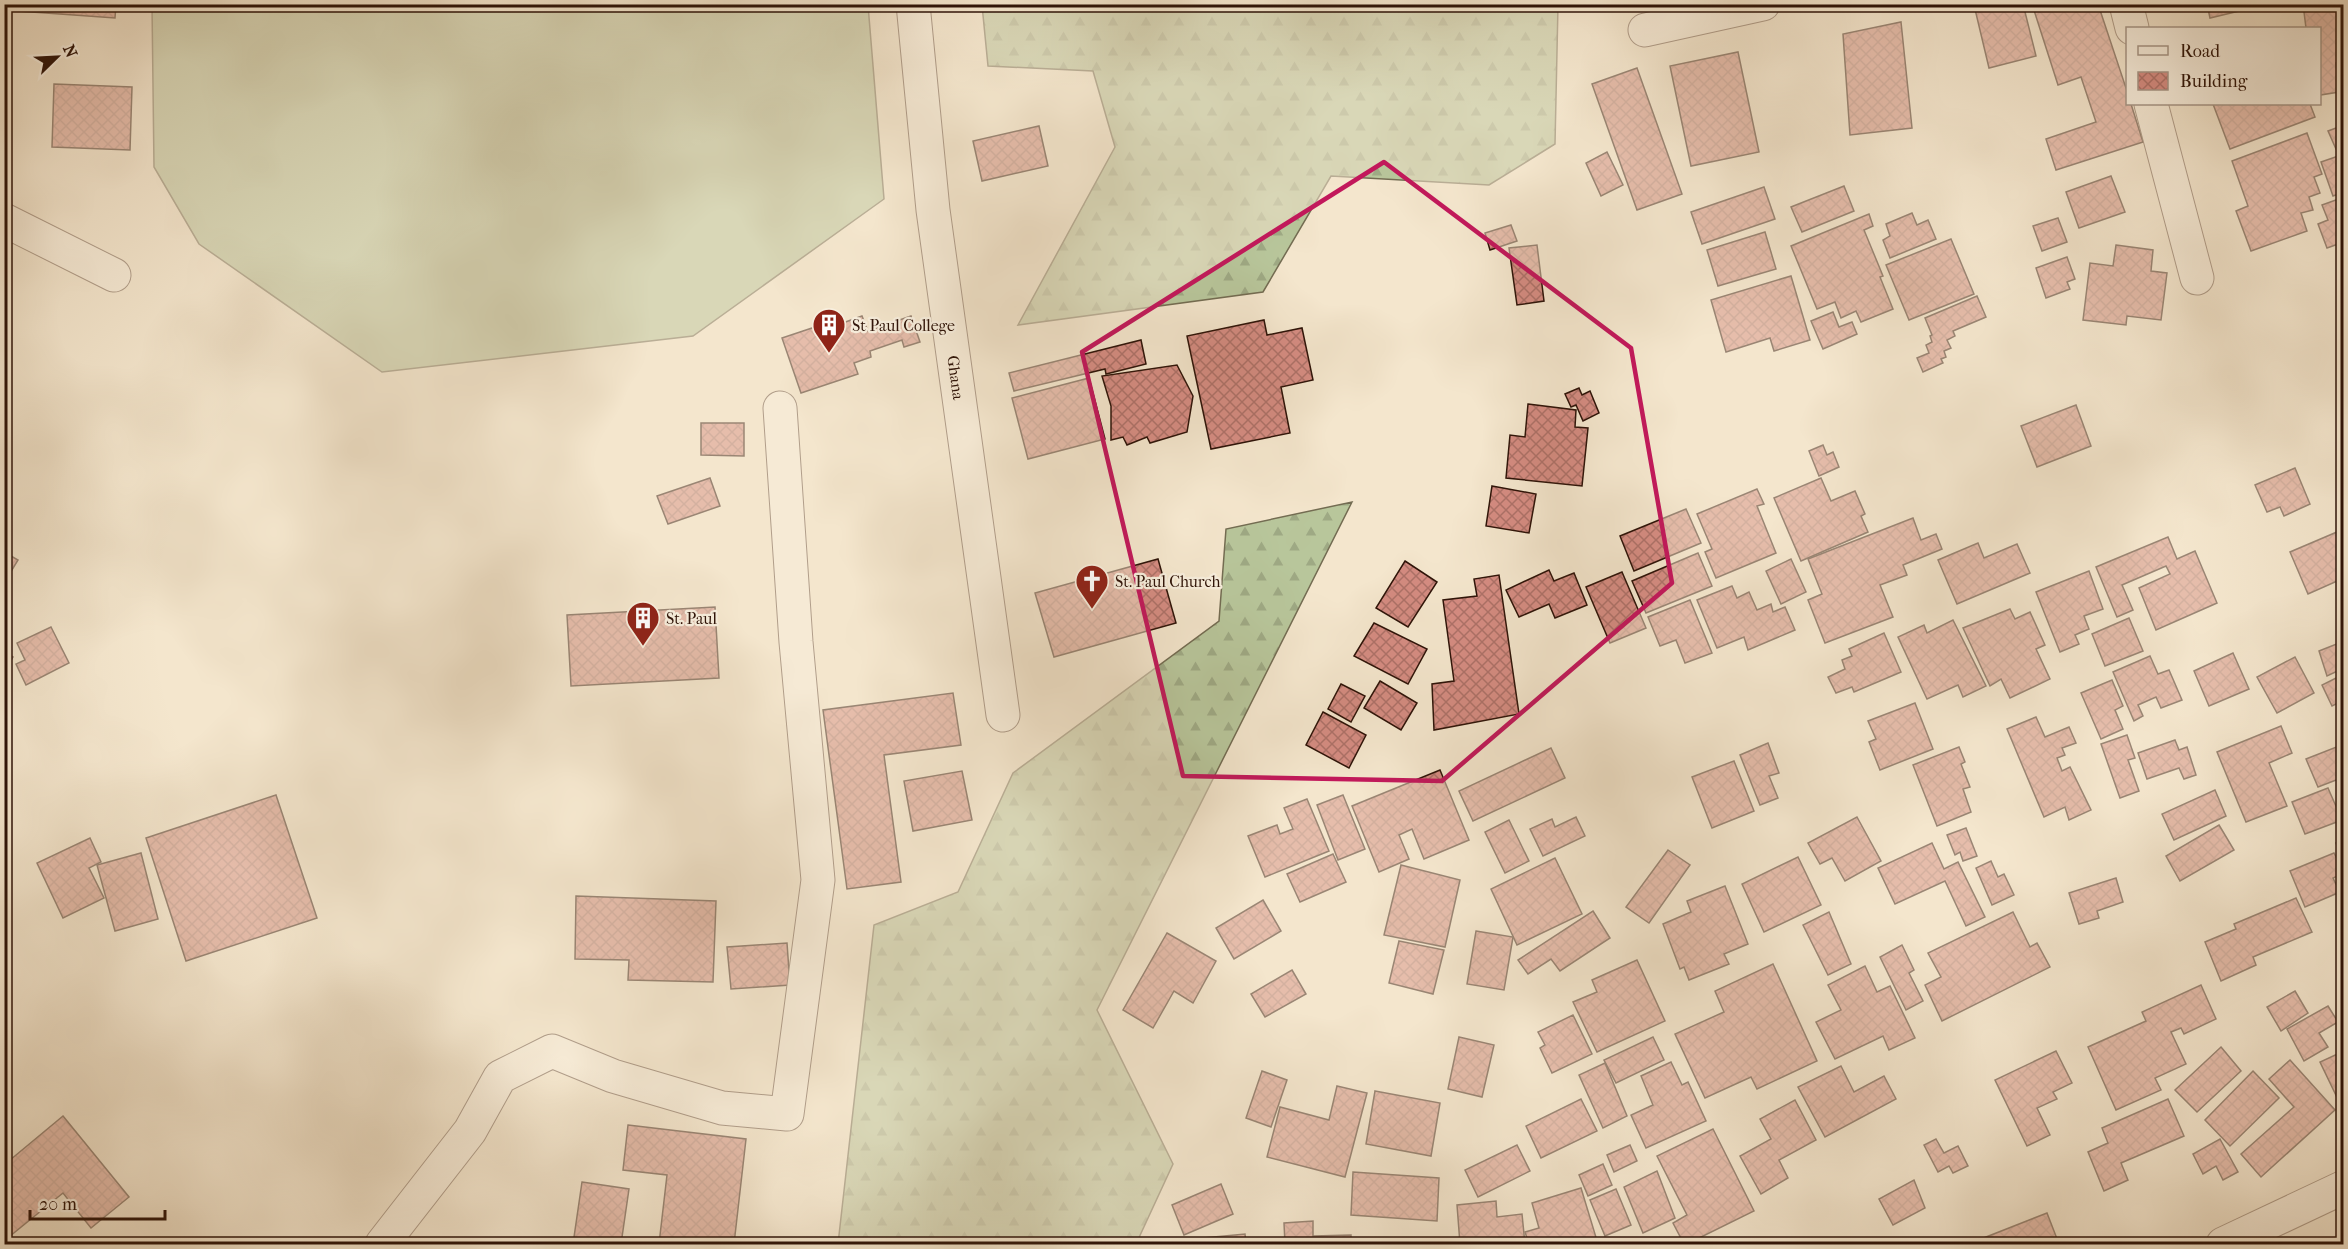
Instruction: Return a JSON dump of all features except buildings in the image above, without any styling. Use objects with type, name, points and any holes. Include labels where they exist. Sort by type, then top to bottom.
[{"type":"street","name":"Ghana","points":[[913,4],[933,210],[1003,715]]},
{"type":"street","points":[[1645,30],[1763,4]]},
{"type":"street","points":[[2126,4],[2132,27]]},
{"type":"street","points":[[2151,105],[2197,278]]},
{"type":"street","points":[[4,220],[114,275]]},
{"type":"street","points":[[382,1245],[470,1131],[500,1077],[552,1051],[613,1076],[722,1108],[787,1114],[818,880],[796,642],[780,408]]},
{"type":"street","points":[[2223,1245],[2343,1187]]},
{"type":"highlighted area","points":[[1384,162],[1631,348],[1672,583],[1442,781],[1183,776],[1082,352]]},
{"type":"green space","points":[[152,5],[868,5],[884,199],[693,336],[382,372],[199,244],[154,167]]},
{"type":"green space","points":[[982,5],[1558,5],[1555,144],[1489,185],[1331,176],[1263,292],[1018,325],[1115,147],[1093,71],[988,66]]},
{"type":"green space","points":[[1352,502],[1097,1010],[1173,1164],[1136,1244],[838,1244],[874,925],[958,892],[1013,773],[1219,621],[1226,529]]},
{"type":"place","name":"St Paul College","points":[[829,354]]},
{"type":"place","name":"St. Paul Church","points":[[1092,610]]},
{"type":"place","name":"St. Paul","points":[[643,647]]}]
